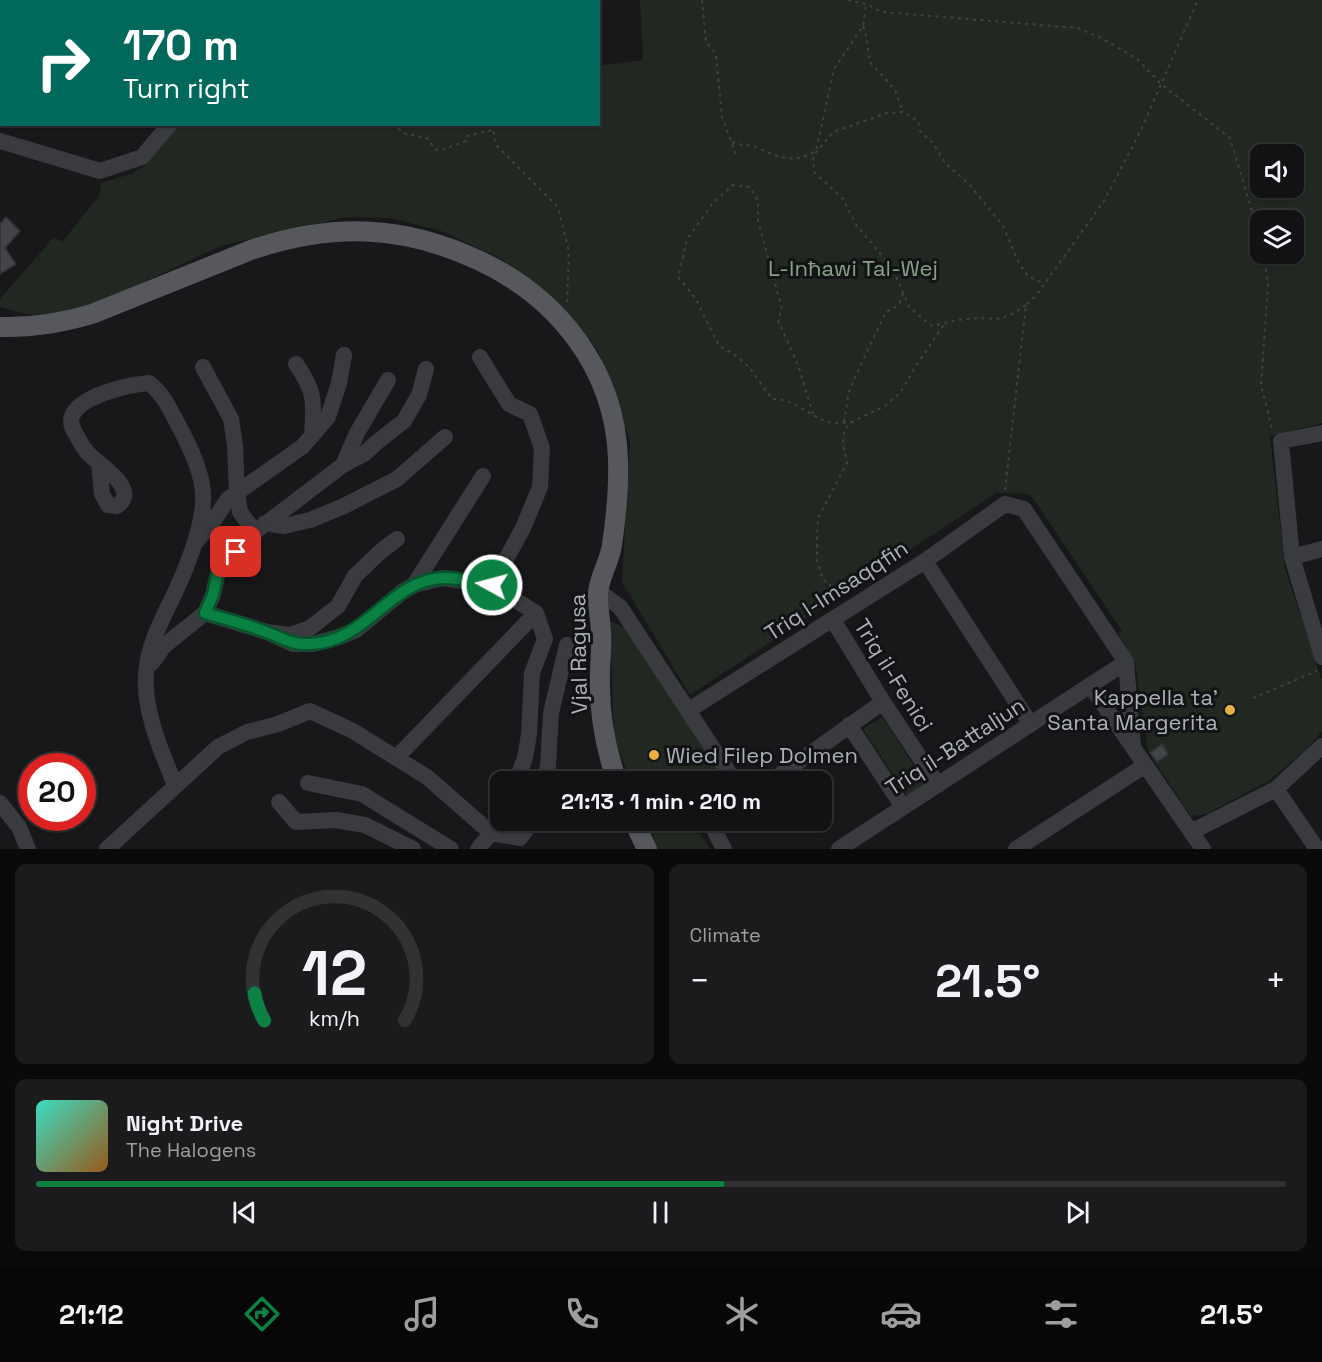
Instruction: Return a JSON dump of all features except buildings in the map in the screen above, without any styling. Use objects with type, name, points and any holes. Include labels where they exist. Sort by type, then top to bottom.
[{"type":"main road","name":"Vjal Ragusa","points":[[0,327],[40,326],[66,322],[92,314],[251,250],[301,235],[355,230],[377,231],[423,239],[446,246],[489,265],[521,285],[565,323],[595,367],[614,425],[618,458],[612,548],[598,591],[601,635],[601,702],[608,750],[614,771]]},
{"type":"main road","points":[[638,831],[647,849]]},
{"type":"street","points":[[0,141],[100,171],[142,157],[168,126]]},
{"type":"street","points":[[194,544],[210,526],[228,499],[302,447],[328,417],[339,382],[344,355]]},
{"type":"street","points":[[480,357],[509,404],[530,414],[542,448],[540,487],[523,528],[492,585]]},
{"type":"street","points":[[296,364],[308,381],[313,395],[312,436]]},
{"type":"street","points":[[203,367],[231,419],[240,512],[260,527],[284,526],[310,520],[344,506],[397,479],[445,437]]},
{"type":"street","points":[[145,677],[164,646],[205,613],[213,595],[218,572],[260,527],[318,486],[343,465],[364,454],[404,421],[419,395],[426,369]]},
{"type":"street","points":[[343,465],[357,433],[388,380]]},
{"type":"street","points":[[99,463],[85,452],[72,427],[71,417],[81,404],[99,396],[149,383],[159,391],[185,439],[200,481],[203,501],[194,544],[177,588],[158,626],[145,677],[149,707],[170,791]]},
{"type":"street","points":[[1322,433],[1281,441],[1292,557],[1322,657]]},
{"type":"street","points":[[414,585],[483,476]]},
{"type":"street","points":[[1005,504],[1024,509],[1126,662],[1133,747]]},
{"type":"street","name":"Triq l-Imsaqqfin","points":[[689,710],[925,561],[1005,504]]},
{"type":"street","points":[[267,632],[290,635],[310,628],[338,606],[355,576],[381,550],[397,539]]},
{"type":"street","points":[[1292,557],[1322,549]]},
{"type":"street","points":[[925,561],[1030,723]]},
{"type":"street","points":[[205,613],[267,632],[293,644],[313,644],[356,630],[402,592],[414,585],[442,578],[492,585],[536,613],[545,639],[532,673],[528,742],[520,771]]},
{"type":"street","points":[[598,591],[620,607],[728,771]]},
{"type":"street","points":[[396,758],[536,613]]},
{"type":"street","name":"Triq il-Fenici","points":[[838,617],[883,702],[938,784]]},
{"type":"street","points":[[546,771],[551,713],[567,645]]},
{"type":"street","name":"Triq il-Battaljun","points":[[840,849],[1126,662]]},
{"type":"street","points":[[1090,685],[1196,843],[1276,789],[1322,746]]},
{"type":"street","points":[[785,771],[883,702]]},
{"type":"street","points":[[107,849],[218,747],[247,732],[278,724],[309,711],[353,730],[427,777],[491,832],[520,838],[525,831]]},
{"type":"street","points":[[849,725],[903,807]]},
{"type":"street","points":[[1016,849],[1144,766]]},
{"type":"street","points":[[308,783],[362,794],[451,849]]},
{"type":"street","points":[[1276,789],[1317,849]]},
{"type":"street","points":[[279,802],[296,822],[336,820],[365,825],[412,849]]},
{"type":"street","points":[[0,803],[19,827],[28,849]]},
{"type":"street","points":[[715,831],[724,849]]},
{"type":"street","points":[[478,849],[491,832]]},
{"type":"path","points":[[702,0],[706,42],[716,54],[722,117],[737,157]]},
{"type":"path","points":[[848,0],[866,4],[882,12],[1078,28],[1101,38],[1136,58],[1161,84],[1230,138],[1252,210]]},
{"type":"path","points":[[1044,284],[1028,276],[1019,263],[1003,226],[969,184],[945,163],[933,143],[920,131],[918,121],[903,112],[887,113],[833,132],[813,156],[814,172],[843,199],[857,226],[893,269],[909,307],[932,326],[967,319],[998,320],[1011,316],[1026,305],[1044,284],[1104,201],[1141,130],[1198,0]]},
{"type":"path","points":[[732,142],[741,146],[752,146],[780,157],[801,159],[816,151],[834,69],[862,26],[866,4]]},
{"type":"path","points":[[862,26],[865,30],[870,62],[895,90],[903,112]]},
{"type":"path","points":[[395,126],[406,134],[428,138],[439,151],[466,141],[467,136],[489,131],[494,126]]},
{"type":"path","points":[[494,126],[495,144],[558,207],[569,252],[566,311]]},
{"type":"path","points":[[813,414],[798,365],[778,320],[782,309],[758,221],[758,201],[750,187],[733,186],[714,203],[687,239],[678,278],[696,299],[719,346],[734,354],[749,367],[772,399],[784,398],[813,414],[833,423],[852,422]]},
{"type":"path","points":[[1265,264],[1268,285],[1261,385],[1271,428],[1281,441]]},
{"type":"path","points":[[844,422],[849,391],[869,347],[886,312],[899,304],[903,293]]},
{"type":"path","points":[[1005,504],[1006,471],[1026,305]]},
{"type":"path","points":[[838,617],[832,600],[830,584],[823,580],[817,560],[816,535],[818,518],[847,463],[843,445],[844,430],[852,422],[885,406],[900,393],[945,323]]},
{"type":"path","points":[[1253,698],[1322,669]]},
{"type":"green space","name":"L-Inħawi Tal-Wej","points":[[640,0],[1322,0],[1322,423],[1270,436],[1285,569],[1322,680],[1322,731],[1305,751],[1267,782],[1206,814],[1191,816],[1148,751],[1135,663],[1118,633],[1122,631],[1030,494],[996,493],[690,695],[622,582],[630,441],[598,351],[562,306],[503,260],[444,232],[391,218],[346,217],[220,246],[98,304],[42,318],[0,307],[0,299],[54,237],[62,242],[99,196],[101,183],[131,174],[146,165],[176,126],[600,126],[600,66],[643,60]]},
{"type":"green space","points":[[610,621],[627,629],[719,771],[627,771],[614,738]]},
{"type":"green space","points":[[882,717],[926,784],[907,796],[863,729]]},
{"type":"green space","points":[[651,831],[698,831],[710,849],[658,849]]},
{"type":"place","name":"Kappella ta' Santa Margerita","points":[[1230,710]]},
{"type":"place","name":"Wied Filep Dolmen","points":[[654,755]]},
{"type":"route","points":[[236,552],[218,572],[213,595],[205,613],[267,632],[293,644],[313,644],[356,630],[402,592],[414,585],[442,578],[492,585]]}]
